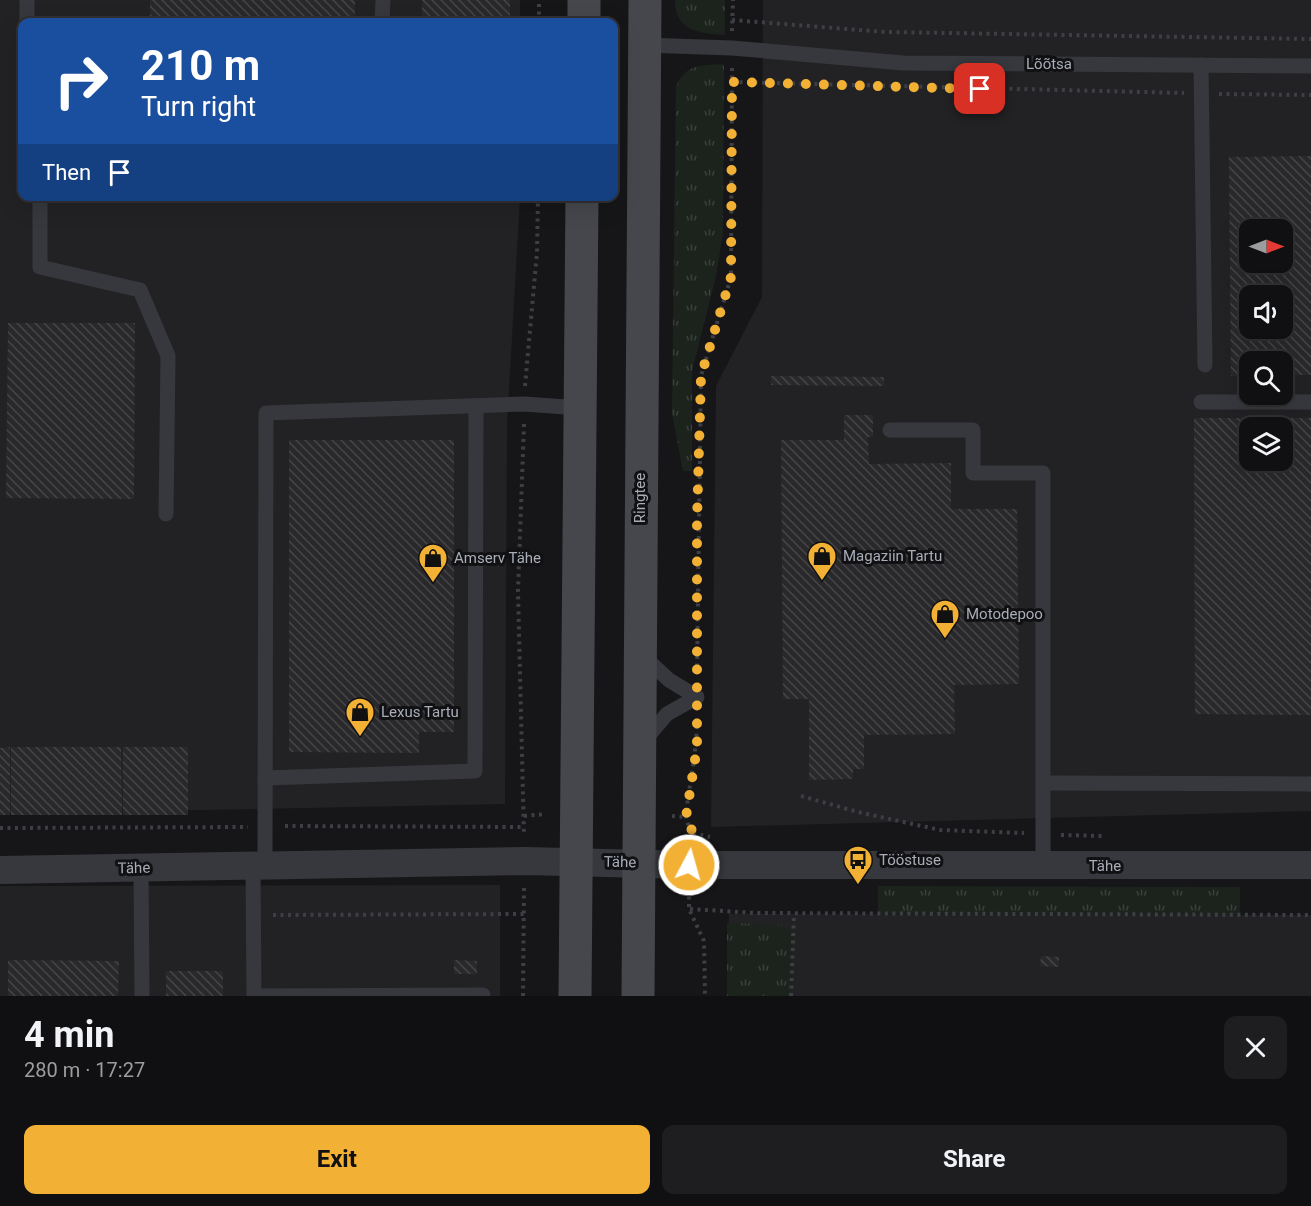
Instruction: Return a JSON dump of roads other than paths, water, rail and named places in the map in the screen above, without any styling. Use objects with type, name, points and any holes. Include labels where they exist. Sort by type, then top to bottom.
[{"type":"main road","points":[[584,0],[584,18]]},
{"type":"main road","name":"Ringtee","points":[[638,996],[645,0]]},
{"type":"main road","points":[[575,996],[582,201]]},
{"type":"street","name":"Tähe","points":[[0,870],[525,861],[689,865],[1042,866],[1309,871]]},
{"type":"lane","points":[[27,0],[27,18]]},
{"type":"lane","points":[[382,0],[382,18]]},
{"type":"lane","name":"Lõõtsa","points":[[644,45],[732,48],[903,63],[1311,66]]},
{"type":"lane","points":[[1201,65],[1205,365]]},
{"type":"lane","points":[[40,201],[40,267],[140,291],[168,356],[166,514]]},
{"type":"lane","points":[[1200,402],[1311,402]]},
{"type":"lane","points":[[483,995],[254,996],[254,915],[265,778],[266,413],[524,404],[580,408]]},
{"type":"lane","points":[[265,778],[475,771],[476,406]]},
{"type":"lane","points":[[890,430],[974,430],[974,473],[1042,473],[1042,866]]},
{"type":"lane","points":[[638,748],[667,714],[697,697],[669,680],[639,652]]},
{"type":"lane","points":[[1042,783],[1311,784]]},
{"type":"lane","points":[[141,868],[142,996]]},
{"type":"place","name":"Magaziin Tartu","points":[[822,582]]},
{"type":"place","name":"Amserv Tähe","points":[[433,584]]},
{"type":"place","name":"Motodepoo","points":[[945,640]]},
{"type":"place","name":"Lexus Tartu","points":[[360,738]]},
{"type":"place","name":"Tööstuse","points":[[858,886]]}]
